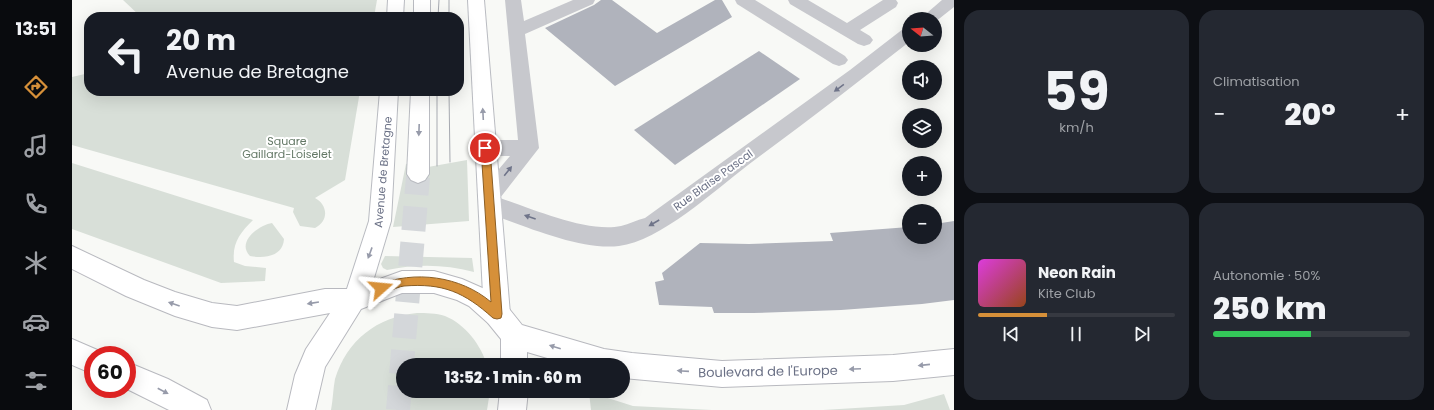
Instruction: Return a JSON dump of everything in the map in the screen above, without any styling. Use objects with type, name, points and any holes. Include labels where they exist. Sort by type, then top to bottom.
[{"type":"main road","points":[[395,12],[396,0]]},
{"type":"main road","points":[[422,0],[422,12]]},
{"type":"main road","points":[[476,0],[497,314]]},
{"type":"main road","name":"Avenue de Bretagne","points":[[301,410],[308,375],[315,358],[354,299],[380,221],[389,96]]},
{"type":"main road","points":[[418,174],[420,96]]},
{"type":"main road","points":[[72,257],[135,288],[175,304],[212,315],[237,318],[325,302],[354,299],[402,282],[434,282],[462,290],[478,298],[497,314],[514,336],[514,358]]},
{"type":"main road","name":"Boulevard de l'Europe","points":[[514,336],[604,362],[638,367],[722,374],[894,368],[954,362]]},
{"type":"main road","points":[[72,352],[84,357]]},
{"type":"main road","points":[[136,379],[198,410]]},
{"type":"main road","points":[[512,410],[513,398]]},
{"type":"street","points":[[490,200],[529,148],[513,0]]},
{"type":"street","points":[[517,31],[587,0]]},
{"type":"street","points":[[743,0],[839,60]]},
{"type":"street","points":[[796,0],[864,40]]},
{"type":"street","points":[[937,12],[953,0]]},
{"type":"street","points":[[848,30],[887,1],[906,11]]},
{"type":"street","name":"Rue Blaise Pascal","points":[[490,200],[583,235],[601,237],[620,236],[652,225],[902,38]]},
{"type":"street","points":[[485,148],[529,148]]},
{"type":"green space","points":[[123,0],[377,0],[375,12],[136,12]]},
{"type":"green space","name":"Square Gaillard-Loiselet","points":[[84,74],[84,96],[359,96],[345,180],[315,198],[322,205],[325,217],[320,225],[315,228],[300,226],[293,212],[294,208],[72,145],[72,77]]},
{"type":"green space","points":[[467,160],[469,221],[393,227],[406,164],[428,167]]},
{"type":"green space","points":[[72,163],[253,220],[244,229],[238,239],[234,249],[234,262],[245,266],[266,268],[265,281],[221,283],[72,229]]},
{"type":"green space","points":[[272,223],[284,239],[283,245],[277,253],[272,255],[262,257],[250,256],[246,251],[247,240],[261,227]]},
{"type":"green space","points":[[385,256],[472,258],[474,272],[441,266],[419,266],[387,270],[383,268],[381,264]]},
{"type":"green space","points":[[431,313],[445,316],[459,324],[471,336],[481,350],[484,358],[396,358],[396,398],[489,398],[487,410],[331,410],[335,379],[340,365],[347,353],[356,342],[377,325],[402,315]]},
{"type":"green space","points":[[944,394],[950,410],[823,410],[904,405]]},
{"type":"green space","points":[[590,398],[608,398],[633,406],[712,410],[591,410]]},
{"type":"building","points":[[601,0],[612,0],[657,33],[715,0],[722,0],[732,17],[615,86],[545,28],[594,5]]},
{"type":"building","points":[[759,51],[800,79],[675,165],[634,130]]},
{"type":"building","points":[[954,221],[954,300],[841,310],[753,313],[714,313],[712,307],[659,305],[655,282],[664,280],[662,273],[700,243],[749,244],[833,241],[830,233],[902,228],[902,244],[942,244],[942,223]]},
{"type":"tunnel","points":[[398,410],[418,177]]},
{"type":"tram line","points":[[438,12],[439,0]]},
{"type":"tram line","points":[[449,0],[449,12]]},
{"type":"tram line","points":[[437,96],[437,166]]},
{"type":"tram line","points":[[449,96],[450,162]]},
{"type":"route","points":[[381,288],[402,282],[434,282],[462,290],[478,298],[497,314],[490,195],[485,148]]}]
